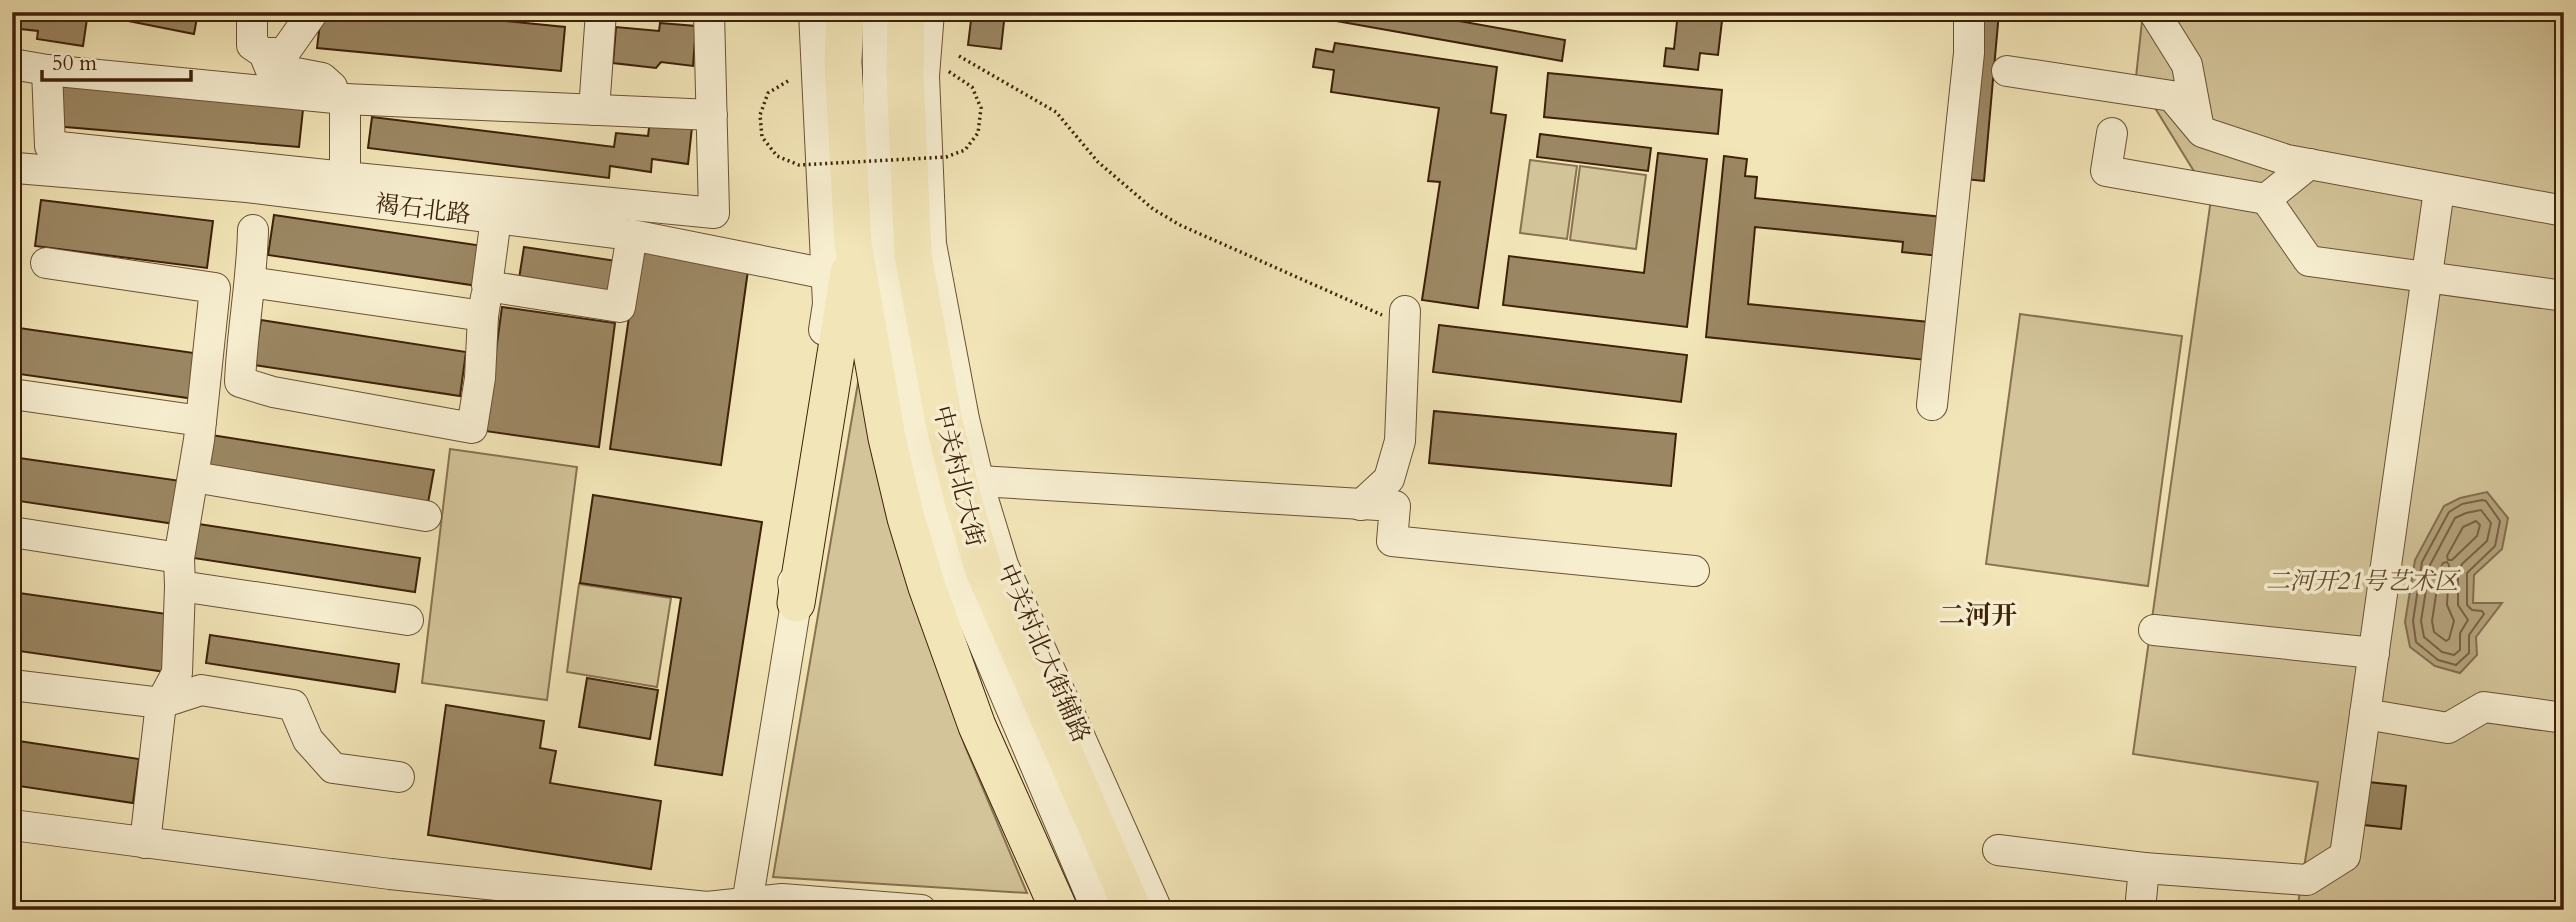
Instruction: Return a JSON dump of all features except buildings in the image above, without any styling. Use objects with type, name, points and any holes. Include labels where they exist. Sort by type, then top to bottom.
[{"type":"main road","points":[[845,12],[843,62],[853,244],[887,438],[906,518],[926,587],[977,726],[1059,910]]},
{"type":"main road","name":"中关村北大街","points":[[906,12],[905,73],[913,256],[944,422],[963,500],[983,568],[1133,910]]},
{"type":"main road","points":[[796,603],[853,244]]},
{"type":"street","points":[[251,12],[253,45],[264,53],[270,68],[322,78],[345,99],[345,177]]},
{"type":"street","points":[[264,53],[284,52],[313,12]]},
{"type":"street","points":[[594,110],[601,12]]},
{"type":"street","points":[[47,70],[50,146],[714,213],[709,12]]},
{"type":"street","points":[[746,907],[796,603],[787,548],[828,304],[814,12]]},
{"type":"street","name":"中关村北大街","points":[[877,12],[884,274],[924,463],[955,576],[1097,910]]},
{"type":"street","name":"中关村北大街辅路","points":[[929,12],[924,76],[931,244],[978,481],[1003,565],[1157,910]]},
{"type":"street","points":[[1932,405],[1969,53],[1969,12]]},
{"type":"street","points":[[2154,12],[2187,65],[2199,128]]},
{"type":"street","points":[[12,64],[47,70],[345,99],[712,114]]},
{"type":"street","points":[[2007,71],[2172,96],[2202,132],[2287,160],[2564,211]]},
{"type":"street","points":[[2112,133],[2106,171],[2266,199],[2309,261],[2564,296]]},
{"type":"street","points":[[2266,199],[2309,164]]},
{"type":"street","name":"褐石北路","points":[[16,168],[247,187],[632,234],[827,274]]},
{"type":"street","points":[[1998,850],[2144,868],[2307,880],[2345,856],[2439,190]]},
{"type":"street","points":[[253,230],[240,382],[273,392],[472,428],[480,378],[483,316],[496,218]]},
{"type":"street","points":[[487,286],[620,307],[632,234]]},
{"type":"street","points":[[46,263],[215,288],[194,477],[179,572],[177,674],[161,703],[145,843]]},
{"type":"street","points":[[250,282],[483,316]]},
{"type":"street","points":[[1361,505],[1389,479],[1400,441],[1405,319]]},
{"type":"street","points":[[12,394],[201,421]]},
{"type":"street","points":[[194,477],[426,516]]},
{"type":"street","points":[[978,481],[1395,506],[1392,541],[1694,571]]},
{"type":"street","points":[[12,533],[179,572],[408,620]]},
{"type":"street","points":[[2154,630],[2374,653]]},
{"type":"street","points":[[12,685],[161,703],[201,690],[293,705],[307,740],[334,768],[399,777]]},
{"type":"street","points":[[2365,714],[2448,728],[2484,707],[2564,718]]},
{"type":"street","points":[[12,825],[390,874],[706,908],[781,905],[918,910]]},
{"type":"street","points":[[2140,910],[2144,868]]},
{"type":"path","points":[[959,56],[1056,112],[1098,162],[1153,209],[1180,225],[1368,308],[1405,319]]},
{"type":"path","points":[[788,81],[768,93],[760,115],[762,137],[777,156],[799,165],[946,157],[965,150],[978,133],[981,108],[972,86],[948,71]]},
{"type":"green space","name":"二河开21号艺术区","points":[[2143,12],[2564,12],[2564,910],[2297,910],[2318,782],[2133,754],[2211,199],[2136,77]]},
{"type":"green space","points":[[1530,160],[1577,166],[1567,239],[1520,233]]},
{"type":"green space","points":[[1580,166],[1646,175],[1636,249],[1570,240]]},
{"type":"green space","points":[[2020,314],[2182,336],[2148,586],[1986,564]]},
{"type":"green space","points":[[859,377],[902,564],[965,746],[1027,893],[773,877]]},
{"type":"green space","points":[[450,449],[577,467],[547,700],[422,683]]},
{"type":"green space","points":[[579,584],[671,598],[657,687],[567,672]]},
{"type":"water","points":[[2487,492],[2508,518],[2502,549],[2474,575],[2473,603],[2502,603],[2476,637],[2477,655],[2460,673],[2435,666],[2410,647],[2405,622],[2415,560],[2444,506],[2460,498]]},
{"type":"district","name":"二河开","points":[[1978,615]]}]
